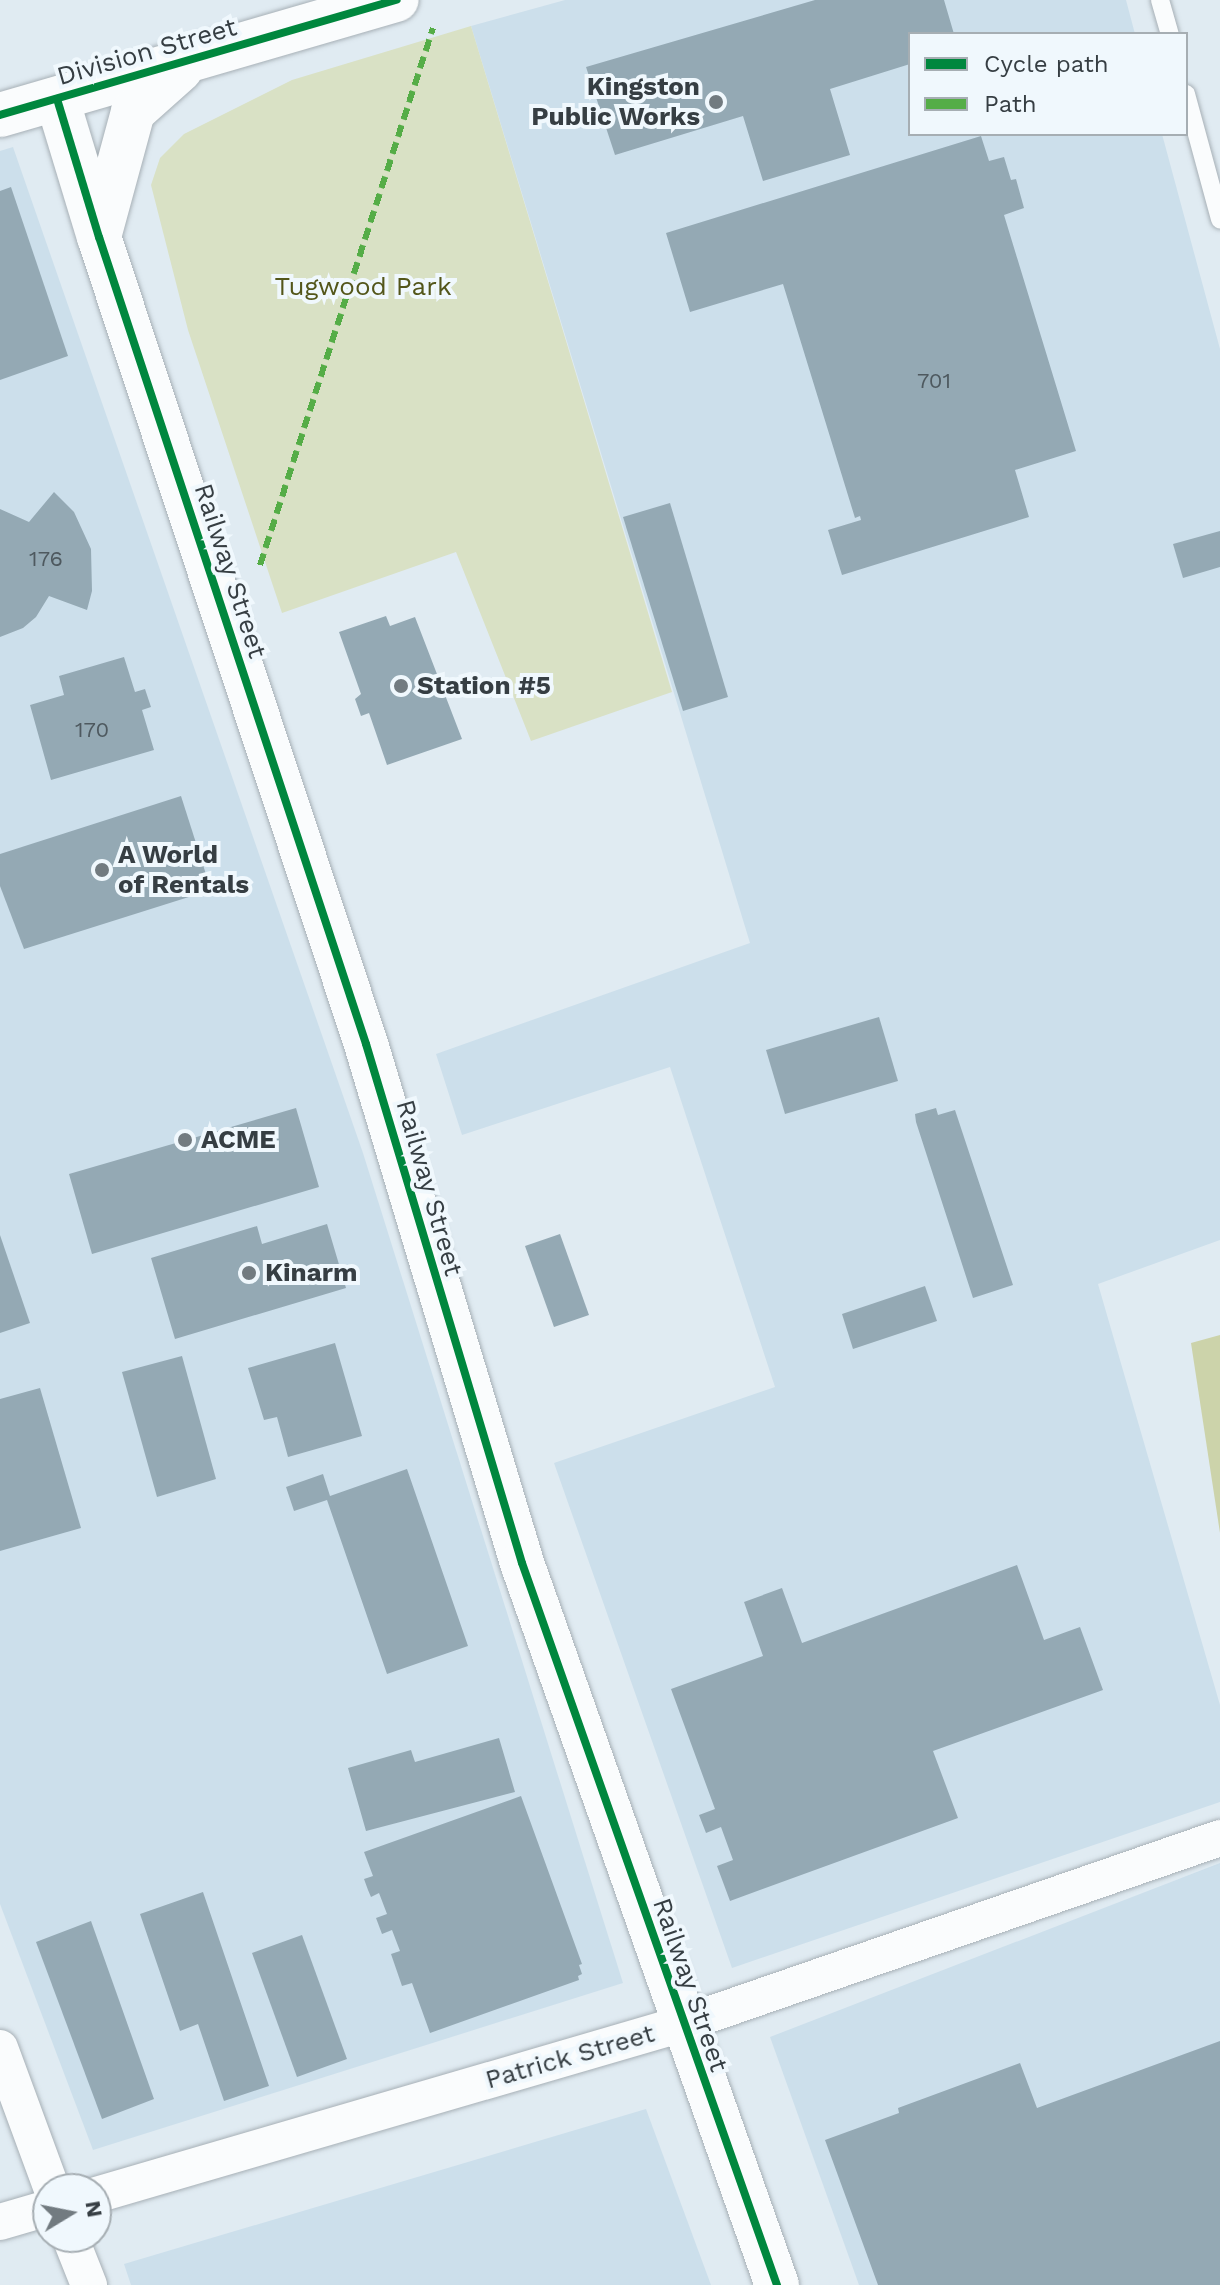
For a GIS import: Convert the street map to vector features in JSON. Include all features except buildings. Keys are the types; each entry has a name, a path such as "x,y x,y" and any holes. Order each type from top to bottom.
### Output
{"street":[{"name":"Division Street","path":"0,115 397,0"},
{"path":"99,237 133,112 189,62"},
{"name":"Railway Street","path":"57,99 99,237 366,1044 522,1563 682,2024 777,2285"},
{"name":"Patrick Street","path":"112,2190 682,2024 726,2006 1220,1838"},
{"path":"0,2048 46,2173"},
{"path":"0,2222 32,2213"},
{"path":"76,2253 89,2285"}],"lane":[{"path":"1160,0 1169,32"},
{"path":"1188,101 1220,219"}],"shaded area":[{"path":"565,0 1126,0 1134,32 908,32 908,136 1163,136 1220,349 1220,1240 1098,1284 1220,1705 1220,1802 732,1968 554,1463 775,1387 670,1067 462,1135 436,1054 750,943 471,26"},
{"path":"13,147 363,1153 623,1983 93,2150 0,1904 0,151"},
{"path":"1220,1863 1220,2285 859,2285 770,2037"},
{"path":"646,2109 711,2285 131,2285 124,2264"}],"green space":[{"name":"Tugwood Park","path":"471,26 672,692 531,741 456,552 282,613 188,330 151,185 160,158 184,134 292,80"},
{"path":"1220,1335 1220,1533 1191,1343"}],"marked path":[{"path":"260,565 433,28"}],"cycle path":[{"path":"0,115 397,0"},
{"path":"57,99 99,237 366,1044 522,1563 777,2285"}],"place":[{"name":"Kingston Public Works","path":"716,102"},
{"name":"Station #5","path":"401,686"},
{"name":"A World of Rentals","path":"102,870"},
{"name":"ACME","path":"185,1140"},
{"name":"Kinarm","path":"249,1273"}]}
